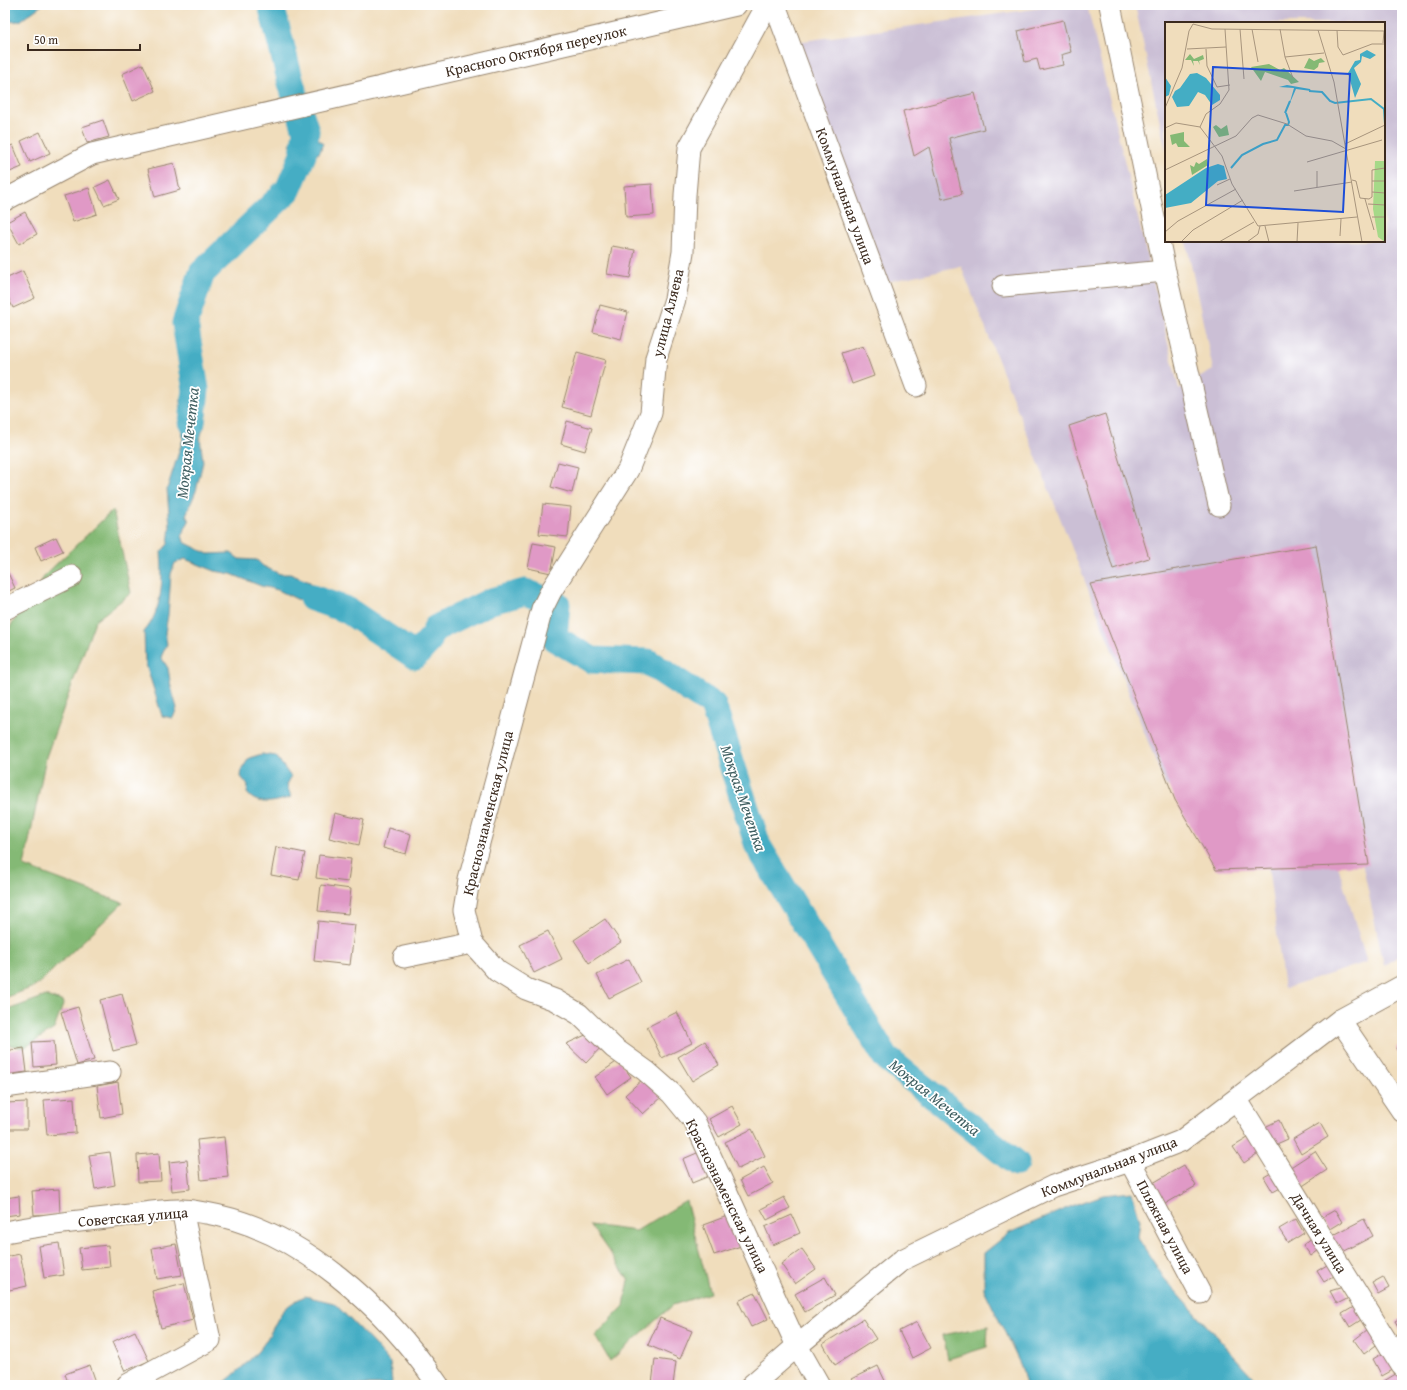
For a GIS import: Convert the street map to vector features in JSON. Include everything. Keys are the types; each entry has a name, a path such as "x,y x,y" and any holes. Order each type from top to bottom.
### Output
{"street":[{"name":"улица Аляева","path":"542,609 551,591 628,470 651,413 656,358 675,298 683,252 685,195 689,148 767,5"},
{"name":"Коммунальная улица","path":"774,5 916,386"},
{"path":"1110,5 1165,271 1219,505"},
{"name":"Красного Октября переулок","path":"5,200 92,154 725,6"},
{"path":"1003,286 1165,271"},
{"path":"5,609 72,576"},
{"name":"Краснознаменская улица","path":"542,609 483,823 469,880 464,910 472,944 497,971 526,989 555,1000 579,1014 614,1048 646,1071 671,1093 695,1122 797,1346 819,1385"},
{"path":"404,957 472,944"},
{"name":"Коммунальная улица","path":"752,1385 902,1260 1053,1186 1130,1161 1181,1141 1237,1100 1340,1020 1402,986"},
{"path":"1340,1020 1402,1111"},
{"path":"5,1087 110,1072"},
{"name":"Дачная улица","path":"1237,1100 1402,1366"},
{"name":"Пляжная улица","path":"1130,1161 1200,1293"},
{"path":"127,1385 210,1340 182,1210"},
{"name":"Советская улица","path":"5,1232 31,1227 182,1210 227,1217 261,1228 298,1248 330,1271 373,1307 404,1342 438,1385"}],"shaded area":[{"path":"1063,5 1087,5 1179,389 1213,370 1186,242 1385,242 1385,22 1165,22 1165,146 1135,5 1402,5 1402,954 1384,965 1354,825 1327,829 1367,962 1284,989 1264,833 1165,785 961,266 877,284 789,43"}],"green space":[{"path":"113,510 131,593 95,621 46,757 24,866 123,903 36,986 5,998 5,634 46,574"},
{"path":"46,996 64,1002 54,1029 24,1048 5,1044 5,1011"},
{"path":"686,1201 710,1293 673,1305 610,1361 595,1336 624,1306 629,1280 590,1225 636,1231"},
{"path":"988,1326 987,1347 948,1359 943,1335"}],"water":[{"path":"5,5 42,5 20,21 5,22"},
{"path":"312,121 316,137 323,143 320,152 301,166 295,163 292,159 296,151 290,144 295,138 293,125"},
{"path":"199,385 205,392 202,402 206,414 204,427 200,437 203,462 196,491 186,515 189,521 182,535 184,542 208,554 231,553 239,559 257,560 263,566 280,574 290,574 310,582 314,587 342,601 348,607 342,614 307,604 278,590 261,586 231,574 215,571 185,559 175,563 171,574 165,633 167,644 161,657 168,668 171,687 177,708 173,718 162,716 145,661 144,632 155,614 162,583 161,552 168,544 170,526 167,489 183,439 180,401 192,387"},
{"path":"262,754 276,756 291,777 287,785 291,797 274,802 262,802 251,797 247,793 248,785 241,777 242,769 249,758"},
{"path":"1132,1192 1140,1220 1138,1238 1164,1278 1260,1385 1026,1385 1021,1366 984,1289 984,1253 1009,1233 1072,1206 1103,1195"},
{"path":"305,1296 334,1303 374,1344 390,1363 392,1382 390,1385 221,1385 257,1353 284,1310"}],"building":[{"path":"1063,20 1071,52 1061,55 1063,65 1040,70 1037,59 1025,62 1018,31"},
{"path":"143,64 155,91 133,101 122,74"},
{"path":"975,93 984,129 949,138 962,194 942,199 929,147 914,156 903,111"},
{"path":"103,120 109,137 87,143 82,127"},
{"path":"40,132 50,153 30,162 21,141"},
{"path":"13,145 22,167 5,174 5,148"},
{"path":"174,163 180,190 155,197 148,169"},
{"path":"110,180 119,199 104,205 95,187"},
{"path":"652,184 654,215 626,217 624,186"},
{"path":"89,188 97,214 73,222 64,196"},
{"path":"25,212 37,234 19,244 7,222"},
{"path":"612,246 635,250 630,278 607,274"},
{"path":"23,271 35,298 13,308 5,290 5,279"},
{"path":"600,305 628,312 621,339 593,332"},
{"path":"863,346 874,376 852,384 841,353"},
{"path":"577,352 606,360 591,415 562,407"},
{"path":"1105,414 1149,558 1113,569 1069,426"},
{"path":"567,421 592,428 585,451 561,444"},
{"path":"558,462 578,467 572,493 551,487"},
{"path":"543,504 571,507 568,537 539,534"},
{"path":"56,537 63,551 41,561 35,547"},
{"path":"533,543 556,547 551,573 528,568"},
{"path":"1316,545 1369,865 1216,870 1175,800 1090,584"},
{"path":"8,573 15,588 5,593 5,574"},
{"path":"335,813 364,820 359,845 329,838"},
{"path":"388,828 411,834 406,854 383,848"},
{"path":"276,847 305,853 299,880 271,875"},
{"path":"319,855 351,859 348,882 316,878"},
{"path":"321,885 351,889 348,914 318,911"},
{"path":"605,919 621,942 589,963 574,940"},
{"path":"318,921 355,925 350,965 314,961"},
{"path":"548,931 562,959 534,973 520,945"},
{"path":"629,959 641,982 609,998 597,975"},
{"path":"122,994 136,1045 113,1051 100,1000"},
{"path":"78,1007 94,1060 77,1065 61,1012"},
{"path":"677,1012 692,1043 662,1058 647,1027"},
{"path":"590,1033 603,1045 586,1063 566,1044"},
{"path":"54,1041 56,1065 34,1067 32,1042"},
{"path":"705,1041 719,1065 692,1081 678,1057"},
{"path":"1402,1045 1402,1059 1396,1048"},
{"path":"24,1048 27,1072 5,1075 5,1051"},
{"path":"619,1060 631,1077 607,1094 595,1077"},
{"path":"644,1078 662,1097 643,1114 625,1095"},
{"path":"118,1082 122,1114 101,1118 97,1086"},
{"path":"74,1098 76,1133 47,1135 44,1100"},
{"path":"27,1102 27,1129 5,1129 5,1103"},
{"path":"732,1106 742,1124 719,1137 709,1119"},
{"path":"1279,1120 1288,1139 1272,1146 1263,1128"},
{"path":"1320,1123 1328,1137 1301,1154 1293,1139"},
{"path":"752,1129 765,1156 738,1169 725,1142"},
{"path":"1251,1136 1261,1151 1244,1163 1233,1147"},
{"path":"224,1137 228,1177 201,1180 197,1140"},
{"path":"704,1150 714,1174 692,1183 683,1159"},
{"path":"1315,1151 1327,1170 1298,1189 1286,1170"},
{"path":"110,1152 115,1185 95,1189 89,1155"},
{"path":"159,1153 161,1181 138,1182 137,1155"},
{"path":"187,1160 190,1189 172,1191 169,1162"},
{"path":"1184,1165 1196,1186 1165,1204 1153,1183"},
{"path":"764,1167 773,1183 748,1196 740,1180"},
{"path":"1276,1170 1284,1186 1273,1192 1264,1177"},
{"path":"59,1189 60,1214 34,1215 32,1191"},
{"path":"19,1196 20,1214 5,1216 5,1198"},
{"path":"784,1197 790,1208 767,1220 761,1209"},
{"path":"1335,1210 1342,1222 1329,1230 1321,1218"},
{"path":"730,1215 741,1246 714,1255 703,1225"},
{"path":"792,1215 800,1233 773,1245 765,1227"},
{"path":"1296,1219 1304,1233 1288,1243 1279,1229"},
{"path":"1364,1219 1373,1236 1339,1254 1330,1237"},
{"path":"1314,1236 1323,1247 1311,1256 1303,1245"},
{"path":"59,1243 64,1275 44,1278 39,1246"},
{"path":"176,1244 182,1275 157,1279 152,1248"},
{"path":"108,1245 110,1267 82,1270 79,1248"},
{"path":"802,1249 816,1269 795,1284 781,1264"},
{"path":"20,1254 27,1286 5,1291 5,1257"},
{"path":"1332,1262 1339,1273 1324,1282 1317,1271"},
{"path":"825,1277 835,1295 805,1312 795,1294"},
{"path":"1383,1277 1389,1288 1378,1294 1372,1283"},
{"path":"184,1283 193,1320 161,1328 152,1291"},
{"path":"1343,1287 1349,1298 1337,1304 1330,1291"},
{"path":"755,1293 768,1319 751,1327 738,1301"},
{"path":"1357,1305 1364,1318 1350,1327 1342,1314"},
{"path":"1402,1317 1402,1333 1395,1321"},
{"path":"660,1318 692,1331 680,1359 648,1345"},
{"path":"863,1319 876,1339 835,1365 823,1344"},
{"path":"917,1322 931,1348 912,1358 899,1331"},
{"path":"1372,1326 1383,1340 1364,1354 1354,1340"},
{"path":"135,1331 149,1361 125,1371 112,1342"},
{"path":"1388,1350 1398,1367 1382,1376 1373,1359"},
{"path":"655,1359 676,1362 673,1385 652,1384"},
{"path":"90,1365 97,1385 69,1385 65,1374"},
{"path":"878,1366 887,1385 854,1385 851,1379"},
{"path":"1399,1372 1402,1377 1402,1385 1386,1385 1384,1381"}],"waterway":[{"name":"Мокрая Мечетка","path":"192,422 196,390 185,323 202,273 288,190 303,155 306,131 291,83 271,5"},
{"name":"Мокрая Мечетка","path":"436,628 491,601 525,592 557,604 554,638 592,660 648,662 713,705 758,846 886,1058 1016,1163"},
{"name":"Мокрая Мечетка","path":"312,598 347,610 415,656 429,641"}]}
